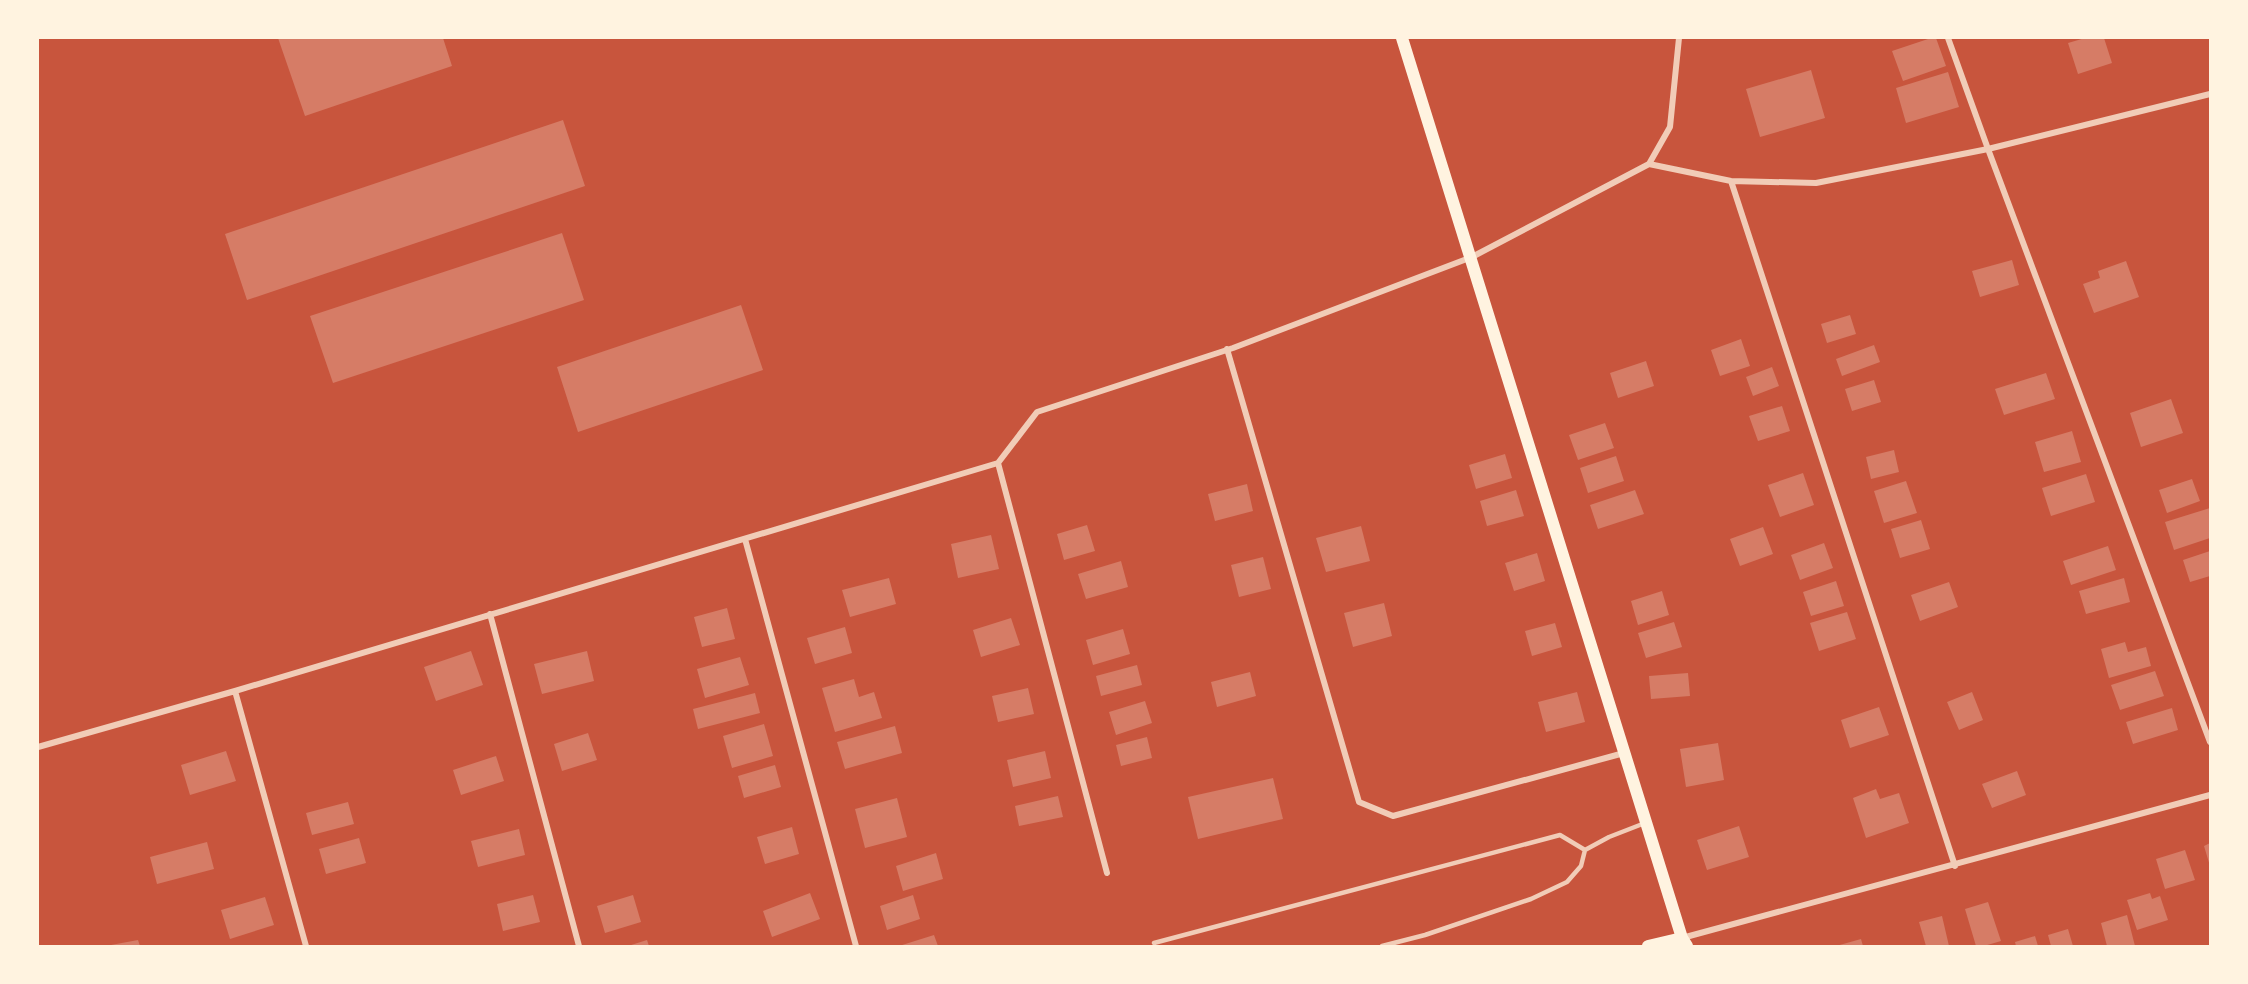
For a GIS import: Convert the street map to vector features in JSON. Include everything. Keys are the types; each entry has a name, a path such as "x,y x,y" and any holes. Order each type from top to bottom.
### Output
{"main road":[{"path":"1402,38 1684,942 1648,946"}],"street":[{"path":"38,747 235,691 998,463 1037,411 1227,349 1472,257 1649,164 1670,127 1679,38"},
{"path":"1948,38 2211,742"},
{"path":"1649,164 1731,181 1816,183 1988,149 2211,94"},
{"path":"1731,181 1955,866"},
{"path":"1227,349 1359,802 1393,816 1625,753"},
{"path":"998,463 1107,873"},
{"path":"745,539 856,946"},
{"path":"490,614 579,946"},
{"path":"235,691 306,946"},
{"path":"1684,942 2211,795"}],"lane":[{"path":"1382,946 1425,935 1509,906 1567,882 1581,866 1585,850 1609,837 1645,823"},
{"path":"1154,943 1560,835 1585,850"}],"building":[{"path":"278,38 443,38 452,66 305,116"},
{"path":"1936,38 1946,66 1903,81 1892,51"},
{"path":"2085,38 2104,38 2112,63 2078,74 2068,43"},
{"path":"1811,70 1825,118 1760,137 1746,89"},
{"path":"1948,72 1959,107 1906,123 1896,88"},
{"path":"563,120 585,186 247,300 225,234"},
{"path":"562,233 584,300 333,383 310,316"},
{"path":"2012,260 2019,285 1980,297 1972,271"},
{"path":"2126,261 2139,297 2094,313 2083,284 2100,278 2098,271"},
{"path":"741,305 763,370 578,432 557,367"},
{"path":"1850,315 1856,334 1827,343 1821,324"},
{"path":"1741,339 1750,366 1720,376 1711,350"},
{"path":"1874,345 1880,362 1842,376 1836,359"},
{"path":"1646,361 1654,386 1618,398 1610,373"},
{"path":"1772,367 1779,386 1753,396 1746,377"},
{"path":"2046,373 2055,399 2004,415 1995,389"},
{"path":"1874,380 1881,402 1852,411 1845,389"},
{"path":"2171,399 2183,433 2141,447 2130,413"},
{"path":"1782,406 1790,431 1758,441 1749,416"},
{"path":"1605,423 1614,448 1578,460 1569,435"},
{"path":"2072,431 2081,462 2044,472 2035,442"},
{"path":"1894,450 1899,472 1871,479 1866,457"},
{"path":"1505,454 1512,478 1476,489 1469,465"},
{"path":"1616,456 1624,481 1588,493 1580,468"},
{"path":"1803,473 1814,505 1780,517 1768,485"},
{"path":"2086,474 2095,502 2051,516 2042,488"},
{"path":"2192,479 2200,501 2167,513 2159,490"},
{"path":"1906,481 1917,513 1884,523 1874,491"},
{"path":"1247,484 1253,511 1215,521 1208,494"},
{"path":"1516,490 1524,516 1487,526 1480,501"},
{"path":"1635,490 1644,514 1598,529 1590,505"},
{"path":"2210,508 2210,538 2174,550 2165,522"},
{"path":"1921,520 1930,549 1900,558 1891,529"},
{"path":"1087,525 1095,551 1064,560 1057,534"},
{"path":"1361,526 1370,561 1326,572 1316,538"},
{"path":"1763,527 1773,554 1740,566 1730,539"},
{"path":"991,535 999,569 958,578 951,544"},
{"path":"1824,543 1833,568 1800,580 1791,555"},
{"path":"2108,546 2116,570 2071,585 2063,561"},
{"path":"2210,551 2210,576 2190,582 2183,560"},
{"path":"1537,553 1545,581 1514,591 1505,563"},
{"path":"1263,557 1271,589 1239,597 1231,565"},
{"path":"1121,561 1128,587 1086,599 1078,574"},
{"path":"889,578 896,604 850,617 842,590"},
{"path":"2124,578 2130,602 2086,614 2079,591"},
{"path":"1836,581 1844,606 1811,616 1803,592"},
{"path":"1949,582 1958,607 1920,621 1911,595"},
{"path":"1662,591 1669,615 1638,625 1631,601"},
{"path":"1384,603 1392,636 1353,647 1344,613"},
{"path":"727,608 735,639 702,647 694,617"},
{"path":"1847,612 1856,639 1819,651 1810,623"},
{"path":"1011,618 1020,645 981,657 973,630"},
{"path":"1674,622 1682,647 1646,658 1638,633"},
{"path":"1555,623 1562,647 1532,656 1525,631"},
{"path":"845,627 852,653 815,664 807,638"},
{"path":"1123,629 1130,654 1093,665 1086,640"},
{"path":"2125,642 2128,652 2146,647 2151,666 2109,678 2101,649"},
{"path":"471,651 483,685 436,701 424,667"},
{"path":"587,651 594,681 542,694 534,664"},
{"path":"740,657 749,685 705,698 697,669"},
{"path":"1137,665 1142,685 1101,696 1096,676"},
{"path":"2155,671 2164,696 2120,710 2111,685"},
{"path":"1250,672 1256,696 1217,707 1211,682"},
{"path":"1688,673 1690,696 1651,699 1649,676"},
{"path":"854,679 859,697 874,692 882,718 835,732 822,688"},
{"path":"1028,688 1034,714 998,722 992,696"},
{"path":"1577,692 1585,722 1546,732 1538,702"},
{"path":"1972,692 1983,720 1959,730 1947,702"},
{"path":"755,693 760,713 698,729 693,709"},
{"path":"1145,701 1152,723 1116,735 1109,712"},
{"path":"1879,707 1889,735 1850,748 1841,720"},
{"path":"2172,708 2178,730 2133,744 2126,722"},
{"path":"764,724 773,756 732,768 723,736"},
{"path":"895,726 902,753 845,769 837,742"},
{"path":"588,733 597,760 562,771 554,744"},
{"path":"1147,737 1152,758 1121,766 1116,745"},
{"path":"1718,743 1724,780 1686,787 1680,749"},
{"path":"226,751 236,781 190,795 181,765"},
{"path":"1045,751 1051,778 1013,787 1007,760"},
{"path":"496,756 504,781 461,795 453,770"},
{"path":"775,765 781,787 744,798 738,776"},
{"path":"2017,771 2026,795 1992,808 1982,784"},
{"path":"1273,778 1283,819 1198,839 1188,797"},
{"path":"1876,789 1880,799 1899,793 1909,823 1866,838 1853,798"},
{"path":"1058,796 1063,817 1019,826 1015,806"},
{"path":"897,798 907,837 865,848 855,809"},
{"path":"348,802 354,824 312,835 306,813"},
{"path":"1739,826 1749,857 1707,870 1697,840"},
{"path":"792,827 799,854 765,864 757,837"},
{"path":"519,829 525,855 478,867 471,841"},
{"path":"359,838 366,863 326,874 319,849"},
{"path":"207,842 214,869 157,884 150,857"},
{"path":"2210,843 2210,866 2204,846"},
{"path":"2185,850 2195,880 2165,889 2156,859"},
{"path":"936,853 943,879 903,891 896,866"},
{"path":"810,893 820,919 772,937 763,911"},
{"path":"2150,893 2152,899 2160,896 2168,920 2137,930 2127,900"},
{"path":"533,895 540,922 503,931 497,904"},
{"path":"633,895 641,922 605,933 597,906"},
{"path":"913,895 920,919 887,930 880,906"},
{"path":"265,897 274,925 230,939 221,910"},
{"path":"1988,902 2001,941 1976,946 1965,909"},
{"path":"2127,915 2135,946 2107,946 2101,923"},
{"path":"1942,916 1949,946 1926,946 1919,922"},
{"path":"2068,929 2073,946 2051,946 2048,935"},
{"path":"934,935 938,946 899,946"},
{"path":"2035,936 2038,946 2016,946 2015,942"},
{"path":"1861,939 1863,946 1836,946"},
{"path":"138,940 140,946 111,946 111,945"},
{"path":"647,940 649,946 628,946"}]}
